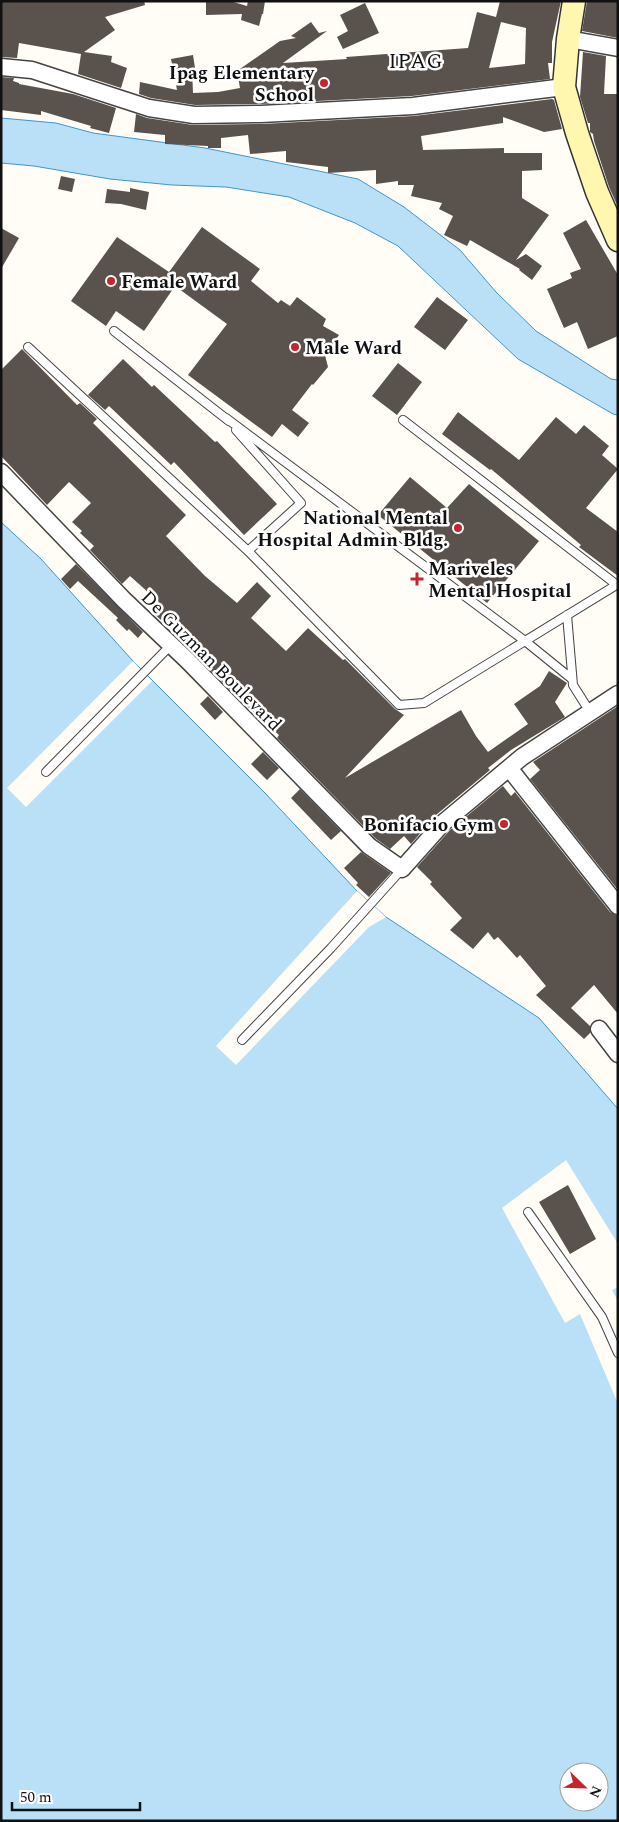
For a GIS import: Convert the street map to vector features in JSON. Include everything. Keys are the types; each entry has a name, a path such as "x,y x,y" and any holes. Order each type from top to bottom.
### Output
{"main road":[{"path":"574,1 568,39 564,87 597,192 618,240"}],"street":[{"path":"568,39 618,48"},
{"path":"1,67 32,70 149,108 194,115 261,114 413,106 564,87"},
{"name":"De Guzman Boulevard","path":"1,472 124,600 172,646 369,846 402,869"},
{"path":"402,869 443,823 522,757 618,694"},
{"path":"509,768 618,906"},
{"path":"599,1029 618,1054"}],"lane":[{"path":"114,331 226,418 525,641 572,679"},
{"path":"28,347 248,550 399,705 424,703 617,585 403,420"},
{"path":"226,418 301,504 248,550"},
{"path":"567,615 572,685 590,712"},
{"path":"46,772 172,646"},
{"path":"242,1040 331,948 402,869"},
{"path":"528,1212 602,1317 618,1352"}],"water":[{"path":"1,118 56,123 93,133 205,148 358,179 404,207 460,250 496,292 536,331 611,379 618,380 618,415 613,414 518,359 398,246 355,223 289,197 226,187 172,185 110,179 34,166 1,163"},
{"path":"1,522 41,559 133,661 265,793 357,891 386,917 539,1018 618,1109 618,1821 1,1821"}],"pier":[{"path":"133,661 152,681 26,807 7,788"},
{"path":"357,891 386,917 369,927 236,1065 216,1046"},
{"path":"566,1160 618,1244 618,1287 612,1290 618,1301 618,1404 580,1314 565,1323 502,1208"}],"building":[{"path":"1,1 144,1 145,5 105,17 115,30 84,52 112,56 111,62 127,68 121,88 78,74 81,54 19,43 17,58 1,57"},
{"path":"206,1 230,1 247,6 248,1 265,1 259,26 241,20 242,14 206,15"},
{"path":"500,1 561,1 552,42 552,63 548,63 550,79 412,96 261,104 195,105 151,98 139,94 140,82 177,90 171,59 193,55 195,68 192,69 193,93 218,92 240,88 237,71 280,41 296,38 291,36 311,22 319,33 327,31 283,63 468,48 477,12 496,17","holes":["501,22 526,28 525,64 489,68"]},
{"path":"587,1 618,1 618,38 582,31"},
{"path":"365,3 379,33 343,49 337,37 348,31 340,15"},
{"path":"583,52 606,56 604,94 618,94 618,207 609,187 593,134 590,132 590,123 588,123 580,97"},
{"path":"1,77 14,78 13,81 19,84 73,94 116,108 109,133 41,111 41,115 1,110"},
{"path":"554,100 562,129 544,132 503,117 503,123 421,136 423,150 504,148 504,153 542,153 542,170 522,171 522,198 549,215 516,260 526,254 542,266 532,280 520,269 470,240 467,246 444,235 453,216 439,209 442,203 411,196 414,185 398,185 398,181 376,184 376,170 328,173 328,167 286,162 286,151 250,154 248,135 221,138 221,148 208,148 208,146 165,144 165,135 134,132 136,114 147,118 193,125 262,124 414,116"},
{"path":"61,176 75,179 72,192 58,189"},
{"path":"130,188 149,192 146,210 121,204 105,203 107,189 130,192"},
{"path":"586,220 618,275 618,336 588,349 577,322 564,328 547,289 572,278 570,273 581,269 563,233"},
{"path":"202,227 260,269 251,281 278,303 281,300 290,306 297,297 326,319 323,326 339,335 325,355 328,367 292,410 309,423 298,437 282,424 272,437 188,375 227,324 175,286 144,331 116,311 106,326 71,301 117,237 169,272"},
{"path":"1,228 19,238 1,269"},
{"path":"437,297 468,320 445,350 414,327"},
{"path":"22,349 77,405 80,403 97,419 93,423 186,515 166,536 205,576 237,603 257,582 271,596 251,618 286,651 308,628 343,660 345,659 395,709 404,715 345,778 461,710 488,752 528,724 514,704 540,686 549,671 567,683 555,702 565,717 511,750 488,768 490,770 436,815 411,844 404,836 390,849 375,838 277,738 279,735 238,698 182,641 185,639 164,616 161,620 151,611 159,602 130,576 122,584 90,550 94,546 80,533 82,531 72,522 91,503 69,482 47,505 1,456 1,370"},
{"path":"123,359 215,442 217,441 277,504 244,535 174,462 171,465 109,406 105,410 88,395"},
{"path":"398,363 422,382 397,415 372,396"},
{"path":"458,412 519,460 556,417 576,434 584,425 609,446 602,455 618,469 586,508 618,532 618,576 579,547 581,545 491,469 442,434"},
{"name":"National Mental Hospital Admin Bldg.","path":"410,477 447,508 469,484 539,541 487,603 378,515"},
{"path":"76,564 143,632 138,638 129,629 127,631 116,620 118,618 78,581 70,589 61,579"},
{"path":"208,696 223,712 215,720 200,704"},
{"path":"618,706 618,890 530,779 540,770 533,762"},
{"path":"263,752 279,768 267,780 251,764"},
{"path":"503,786 511,796 515,792 610,912 618,916 618,1014 594,985 571,1008 590,1026 590,1033 584,1039 536,995 546,986 520,955 517,958 498,937 494,940 488,932 473,949 450,930 462,918 417,867 450,830"},
{"path":"300,789 341,831 331,840 291,798"},
{"path":"361,852 391,873 369,897 356,885 358,883 344,868"},
{"path":"568,1185 596,1239 570,1254 539,1202"}],"place":[{"name":"Ipag Elementary School","path":"324,83"},
{"name":"Female Ward","path":"111,281"},
{"name":"Male Ward","path":"295,347"},
{"name":"National Mental Hospital Admin Bldg.","path":"458,528"},
{"name":"Mariveles Mental Hospital","path":"417,579"},
{"name":"Bonifacio Gym","path":"504,824"}],"district":[{"name":"IPAG","path":"416,61"}]}
